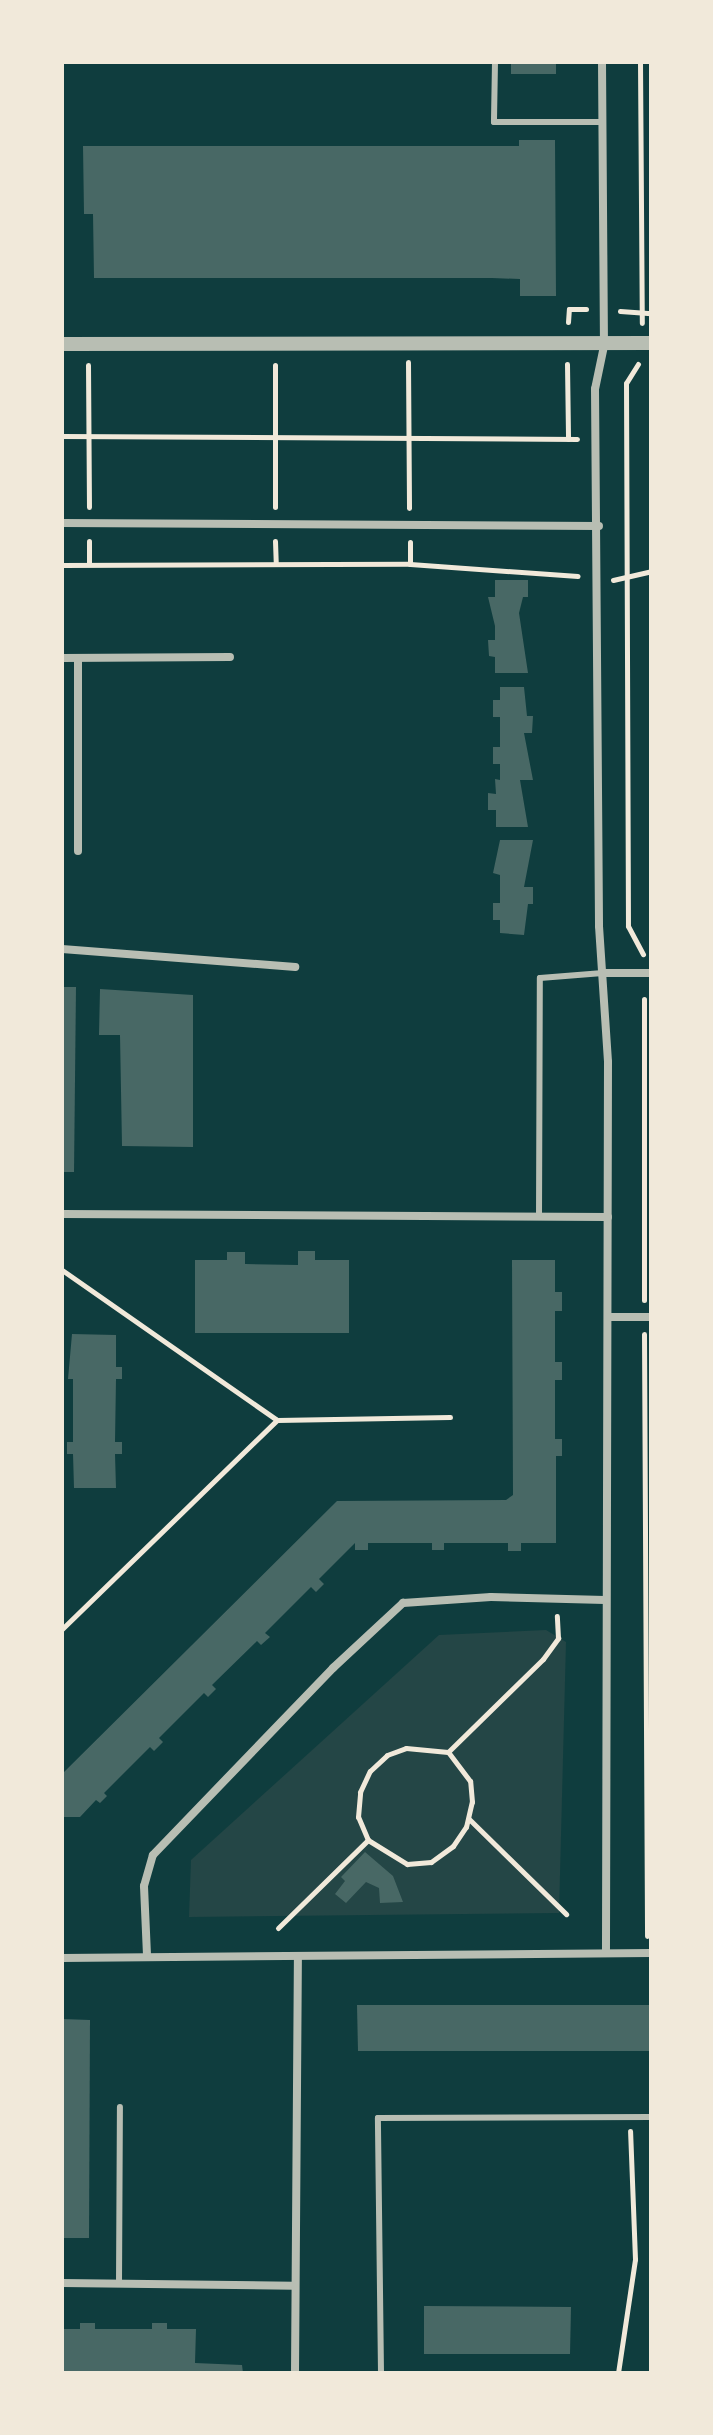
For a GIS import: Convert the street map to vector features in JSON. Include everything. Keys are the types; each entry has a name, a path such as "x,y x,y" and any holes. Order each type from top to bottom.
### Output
{"street":[{"path":"602,62 604,346 595,389 599,439 609,1317 605,1600 606,1953"},
{"path":"62,344 604,346 646,343"},
{"path":"62,523 409,522 599,526"},
{"path":"62,658 230,657"},
{"path":"78,658 78,851"},
{"path":"62,949 295,967"},
{"path":"603,973 651,973"},
{"path":"62,1214 608,1217"},
{"path":"609,1317 647,1317"},
{"path":"147,1955 144,1886 153,1855 379,1622 403,1603 430,1599 605,1600"},
{"path":"62,1958 649,1953"},
{"path":"295,2373 298,1958"},
{"path":"62,2283 294,2286"}],"lane":[{"path":"495,62 494,122 601,122"},
{"path":"539,1217 540,978 603,973"},
{"path":"119,2283 120,2107"},
{"path":"381,2373 378,2118 651,2117"}],"path":[{"path":"640,62 646,343 642,361 626,383 626,438 628,926 643,954"},
{"path":"88,344 89,564"},
{"path":"275,344 276,564"},
{"path":"408,345 410,564"},
{"path":"62,436 626,438"},
{"path":"62,565 410,564 565,571 599,584 651,571"},
{"path":"644,999 649,1953"},
{"path":"62,1270 277,1420 450,1417"},
{"path":"62,1629 277,1420"},
{"path":"448,1752 558,1638 556,1599"},
{"path":"430,1746 448,1752 470,1781 468,1818 453,1846 431,1862 407,1864 368,1840 358,1817 360,1792 370,1771 387,1755 406,1748 430,1746"},
{"path":"468,1818 566,1914"},
{"path":"278,1928 368,1840"},
{"path":"618,2373 635,2259 629,2117"}],"shaded area":[{"path":"546,1630 566,1642 559,1913 189,1917 191,1860 439,1635"}],"building":[{"path":"511,62 556,62 556,74 511,74"},
{"path":"519,140 555,140 556,296 520,296 520,279 94,278 93,214 84,214 83,146 519,146"},
{"path":"495,580 528,580 528,597 523,597 519,613 528,673 495,673 495,657 489,656 488,640 495,640 495,626 488,597 495,597"},
{"path":"500,687 524,687 527,716 533,716 532,733 524,733 533,780 520,780 528,827 496,827 496,810 488,810 488,793 496,794 495,779 500,780 500,764 493,764 493,747 500,747 500,717 493,717 493,700 500,700"},
{"path":"500,840 533,840 524,887 533,887 533,904 528,904 524,935 500,933 500,920 493,920 493,903 500,903 500,875 493,873"},
{"path":"62,987 76,987 74,1172 62,1172"},
{"path":"100,989 193,995 193,1147 122,1146 120,1035 99,1035"},
{"path":"298,1251 315,1251 315,1260 349,1260 349,1333 195,1333 195,1260 227,1260 227,1252 245,1252 245,1264 298,1265"},
{"path":"512,1260 555,1260 555,1292 562,1292 562,1311 555,1311 555,1362 562,1362 562,1380 555,1380 555,1439 562,1439 562,1456 556,1456 556,1543 521,1543 521,1551 508,1551 508,1543 444,1543 444,1550 432,1550 432,1543 368,1543 368,1550 355,1550 355,1543 319,1579 324,1584 316,1592 311,1587 265,1633 270,1637 261,1645 257,1641 212,1685 216,1689 208,1697 204,1693 159,1738 163,1742 154,1751 150,1747 104,1793 107,1796 100,1803 96,1800 80,1817 62,1817 62,1774 337,1501 506,1500 513,1495"},
{"path":"72,1334 116,1335 116,1367 122,1367 122,1379 116,1379 115,1442 122,1442 122,1454 115,1454 116,1488 74,1488 73,1454 67,1454 67,1442 73,1442 73,1379 68,1379"},
{"path":"365,1852 393,1876 403,1902 380,1903 379,1888 366,1882 346,1903 335,1894 345,1881 341,1877"},
{"path":"357,2005 651,2005 651,2051 358,2051"},
{"path":"62,2019 90,2020 89,2238 62,2238"},
{"path":"424,2306 571,2307 570,2354 424,2354"},
{"path":"80,2323 95,2323 95,2329 152,2329 152,2323 167,2323 167,2329 196,2329 195,2363 242,2365 243,2373 62,2373 62,2329 80,2329"}]}
